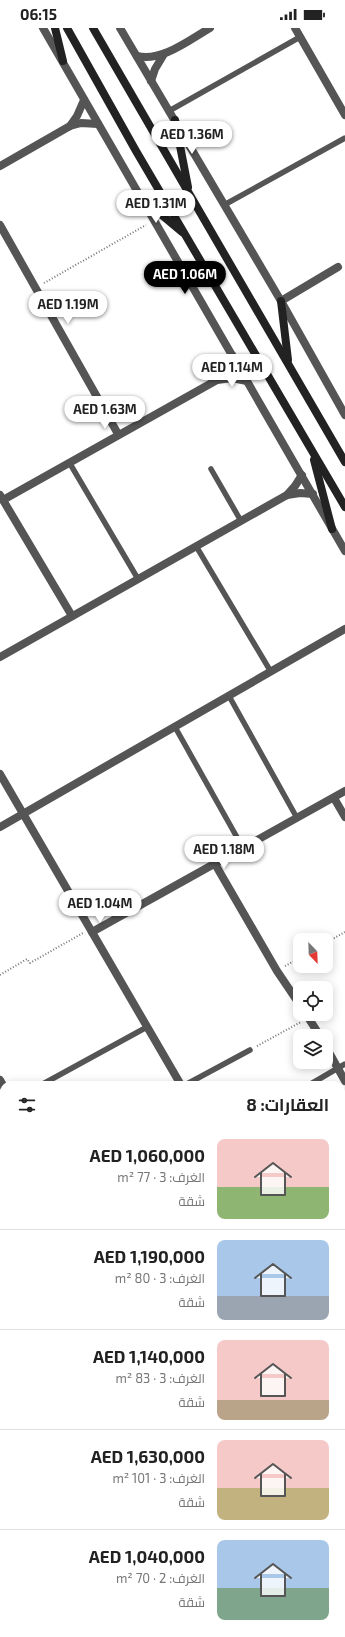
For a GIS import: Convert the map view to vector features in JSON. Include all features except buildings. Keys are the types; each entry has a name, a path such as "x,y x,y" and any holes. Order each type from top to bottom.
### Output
{"main road":[{"path":"55,28 62,61"},
{"path":"67,28 136,151 345,507"},
{"path":"93,28 344,459"},
{"path":"175,120 190,194"},
{"path":"138,196 187,236"},
{"path":"281,301 288,365"},
{"path":"312,451 332,529"}],"street":[{"path":"42,28 345,551"},
{"path":"120,28 281,301 345,415"},
{"path":"137,56 148,58 165,54 210,28"},
{"path":"295,28 345,115"},
{"path":"151,81 155,69 165,54"},
{"path":"70,126 77,116 84,100"},
{"path":"0,166 70,126 81,123 98,124"},
{"path":"0,225 118,434"},
{"path":"281,301 338,267"},
{"path":"217,380 228,366 232,355"},
{"path":"72,616 1,498 217,380 232,378 247,381"},
{"path":"0,657 287,495 302,475"},
{"path":"287,495 300,493 313,494"},
{"path":"0,827 345,629"},
{"path":"0,774 179,1081"},
{"path":"91,930 215,864 345,791"},
{"path":"334,798 345,817"},
{"path":"215,864 277,971 293,995"},
{"path":"333,1056 341,1066 345,1081"}],"lane":[{"path":"169,111 300,37"},
{"path":"224,205 345,138"},
{"path":"69,462 138,579"},
{"path":"211,469 241,521"},
{"path":"196,546 271,672"},
{"path":"228,696 297,818"},
{"path":"175,727 243,848"},
{"path":"49,1081 147,1027"},
{"path":"192,1081 250,1050"},
{"path":"316,1081 341,1066"}],"path":[{"path":"35,288 154,221"},
{"path":"0,975 27,959 30,963 91,930"},
{"path":"333,939 345,932"},
{"path":"277,971 293,962"},
{"path":"250,1050 299,1021"}]}
